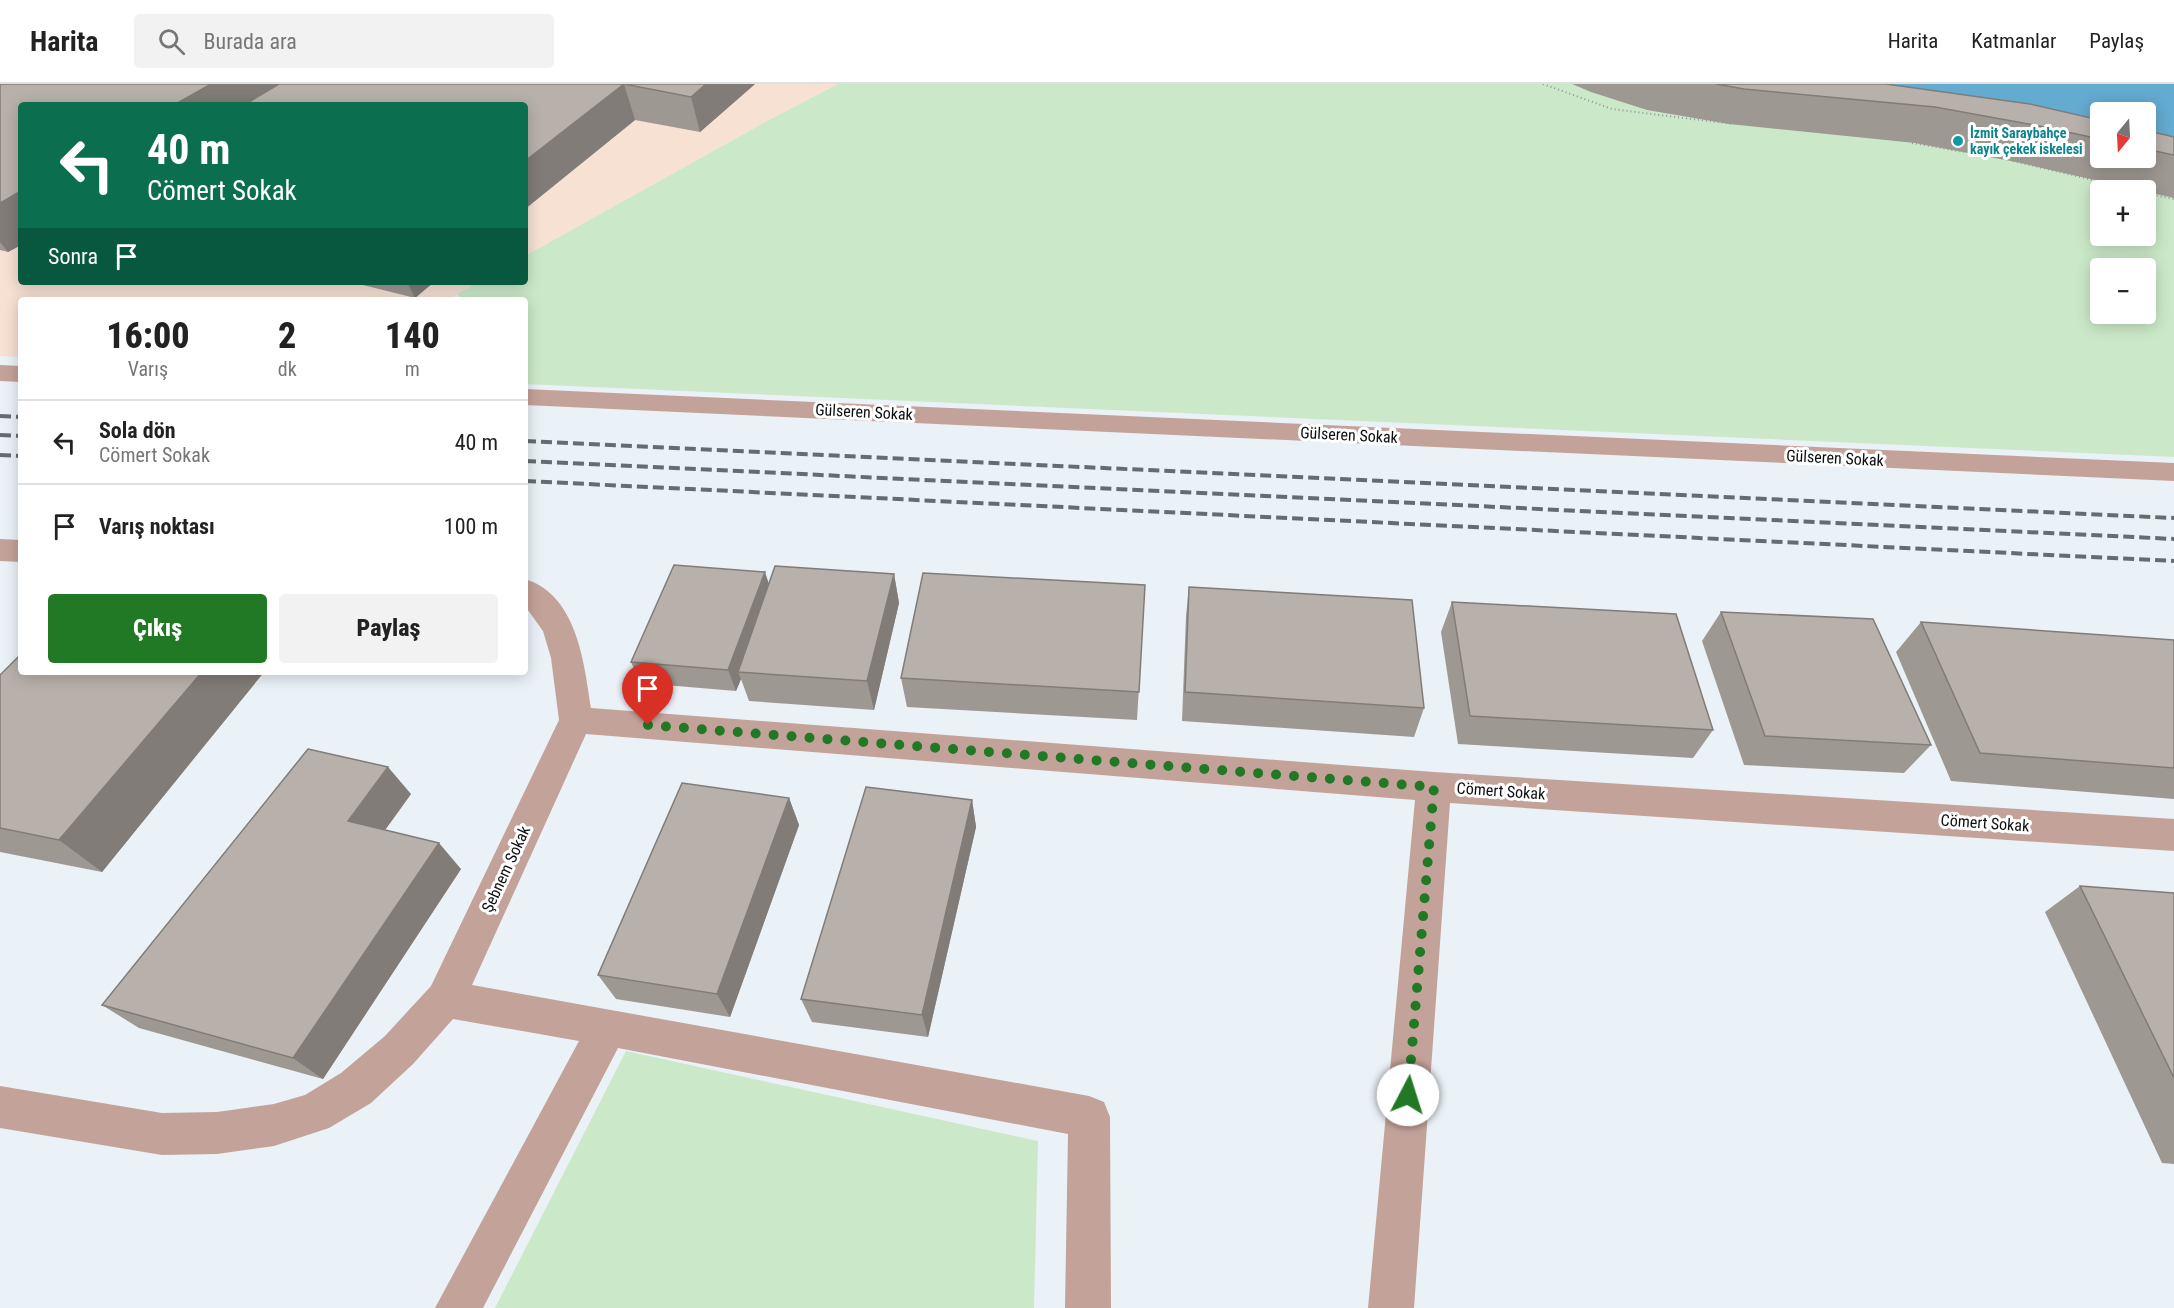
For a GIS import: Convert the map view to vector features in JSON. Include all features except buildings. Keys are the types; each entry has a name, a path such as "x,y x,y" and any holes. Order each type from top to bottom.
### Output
{"street":[{"path":"0,373 18,374"},
{"name":"Gülseren Sokak","path":"528,398 2174,472"},
{"path":"0,550 18,552"},
{"path":"528,592 538,599 558,628 567,658 576,720"},
{"name":"Cömert Sokak","path":"576,720 1434,787 2174,835"},
{"name":"Şebnem Sokak","path":"0,1107 162,1134 217,1133 274,1125 314,1113 356,1088 399,1050 445,999 576,720"},
{"path":"1391,1308 1434,787"},
{"path":"445,999 608,1027 1089,1117 1088,1308"},
{"path":"458,1308 608,1027"}],"path":[{"path":"1543,84 1612,109 1740,125"},
{"path":"1904,142 1971,153"},
{"path":"2005,160 2092,180"},
{"path":"2156,195 2174,199"}],"shaded area":[{"path":"0,84 838,84 528,254 528,102 18,102 18,285 474,285 452,297 18,297 18,357 0,356"}],"green space":[{"path":"838,84 1619,84 2090,165 2090,168 2110,168 2174,179 2174,457 528,384 528,297 460,297 457,294 474,285 528,285 528,254"},
{"path":"626,1051 1038,1141 1034,1308 495,1308"}],"water":[{"path":"1619,84 2174,84 2174,179 2110,168 2156,168 2156,102 2090,102 2090,165"}],"railway":[{"path":"0,416 18,417"},
{"path":"0,435 18,436"},
{"path":"528,441 2174,518"},
{"path":"0,455 18,456"},
{"path":"528,461 2174,539"},
{"path":"528,481 2174,561"}],"place":[{"name":"İzmit Saraybahçe kayık çekek iskelesi","path":"1958,141"}],"route":[{"path":"648,725 1434,787 1408,1095"}]}
